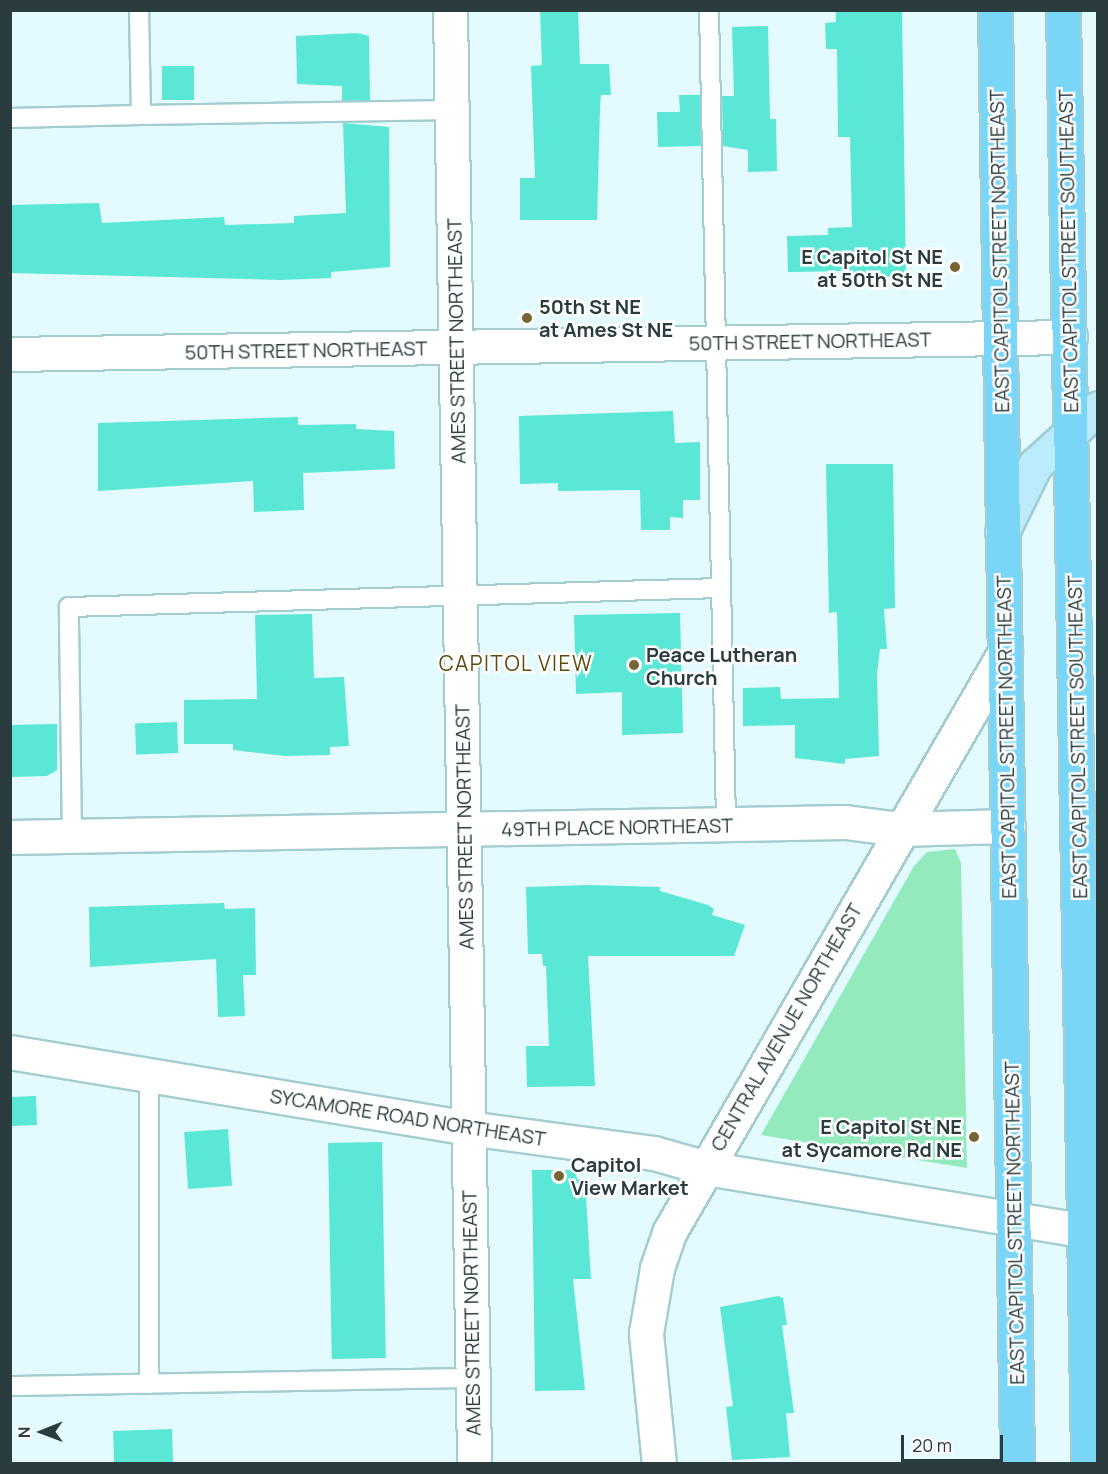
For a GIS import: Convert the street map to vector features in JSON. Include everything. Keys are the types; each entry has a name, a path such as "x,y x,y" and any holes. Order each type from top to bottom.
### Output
{"main road":[{"name":"EAST CAPITOL STREET NORTHEAST","path":"995,10 1017,1464"},
{"name":"EAST CAPITOL STREET SOUTHEAST","path":"1063,10 1084,335 1072,429 1082,1019 1090,1089 1088,1464"},
{"path":"1002,532 1035,465 1072,429 1098,408"},
{"path":"1082,1019 1098,952"}],"street":[{"name":"AMES STREET NORTHEAST","path":"450,10 474,1464"},
{"name":"50TH STREET NORTHEAST","path":"10,354 456,348 1084,335"},
{"name":"CENTRAL AVENUE NORTHEAST","path":"659,1464 648,1380 650,1298 670,1231 899,830 1005,652"},
{"name":"49TH PLACE NORTHEAST","path":"10,837 464,831 845,822 899,830 1008,826"},
{"name":"SYCAMORE ROAD NORTHEAST","path":"10,1052 468,1128 654,1153 706,1168 1091,1232"}],"lane":[{"path":"139,10 141,115"},
{"path":"709,10 713,343 726,824"},
{"path":"10,118 452,110"},
{"path":"72,836 69,607 719,588"},
{"path":"149,1075 149,1384"},
{"path":"10,1386 472,1378"}],"green space":[{"path":"955,849 961,863 967,1168 761,1135 914,866 927,852"}],"building":[{"path":"540,10 578,10 580,64 609,64 611,95 601,95 600,108 597,220 520,220 520,178 535,178 531,66 542,65"},
{"path":"836,10 902,10 906,277 853,276 853,271 788,272 787,236 828,235 828,228 852,227 850,137 838,137 837,49 826,49 825,23 836,22"},
{"path":"768,26 770,119 776,119 777,171 748,172 748,150 723,146 722,96 734,96 732,27"},
{"path":"357,33 369,36 370,100 342,101 342,86 297,84 296,36"},
{"path":"162,66 194,66 194,100 162,100"},
{"path":"679,95 700,95 701,146 658,147 657,112 680,112"},
{"path":"343,123 389,127 390,267 331,272 331,278 281,280 10,273 10,205 99,203 102,223 224,217 225,225 294,223 294,216 346,213"},
{"path":"673,411 675,443 700,442 700,500 683,500 683,518 670,517 670,530 641,530 640,490 558,491 558,483 520,484 519,416"},
{"path":"298,417 298,425 356,424 356,429 394,431 395,469 303,473 304,510 254,512 253,481 98,491 98,423"},
{"path":"826,464 893,464 895,608 884,609 887,649 880,649 877,674 879,756 845,759 845,764 795,758 795,725 743,726 743,688 780,687 781,699 839,698 837,612 829,613"},
{"path":"680,613 683,733 622,735 622,692 576,694 574,615"},
{"path":"312,614 314,678 344,677 349,746 330,747 330,755 285,756 233,750 233,744 184,744 184,700 257,699 255,615"},
{"path":"177,722 178,753 136,754 135,723"},
{"path":"57,724 57,770 47,776 11,777 10,725"},
{"path":"588,885 660,887 660,891 708,905 714,909 712,915 745,925 734,956 588,956 595,1086 527,1087 526,1046 549,1046 546,966 543,966 542,954 528,954 526,887"},
{"path":"224,903 225,909 255,908 256,975 243,975 245,1016 218,1017 216,959 90,967 89,907"},
{"path":"36,1096 37,1125 11,1126 10,1097"},
{"path":"228,1129 232,1186 188,1189 184,1132"},
{"path":"382,1142 386,1358 332,1359 328,1143"},
{"path":"532,1170 575,1170 577,1179 585,1179 591,1279 573,1279 585,1390 535,1391"},
{"path":"778,1296 783,1298 787,1325 782,1325 794,1413 786,1413 790,1457 732,1460 726,1407 733,1406 720,1307"},
{"path":"172,1429 173,1464 114,1464 113,1431"}],"place":[{"name":"E Capitol St NE at 50th St NE","path":"955,267"},
{"name":"50th St NE at Ames St NE","path":"527,318"},
{"name":"Peace Lutheran Church","path":"634,665"},
{"name":"E Capitol St NE at Sycamore Rd NE","path":"974,1137"},
{"name":"Capitol View Market","path":"559,1176"}],"district":[{"name":"CAPITOL VIEW","path":"516,663"}]}
